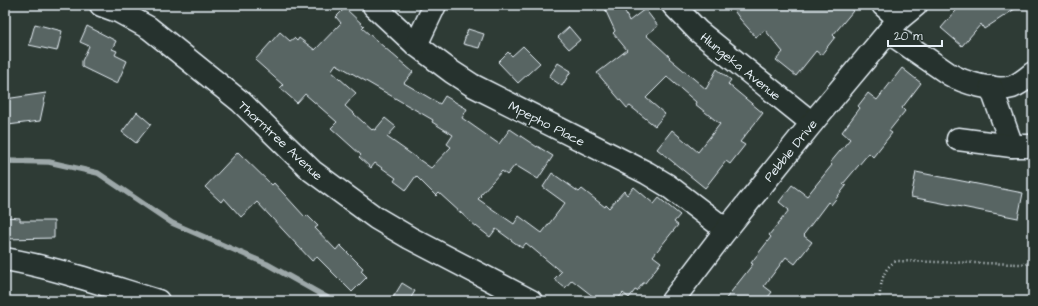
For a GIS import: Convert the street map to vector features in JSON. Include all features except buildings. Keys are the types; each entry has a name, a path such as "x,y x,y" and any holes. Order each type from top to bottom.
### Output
{"street":[{"path":"416,45 435,5"},
{"name":"Hlungeka Avenue","path":"673,5 698,31 780,99 812,123"},
{"name":"Pebble Drive","path":"672,301 726,230 812,123 890,19 916,5"},
{"name":"Mpepho Place","path":"374,6 416,45 472,85 646,173 667,185 726,230"},
{"name":"Thorntree Avenue","path":"115,7 149,28 241,102 312,171 376,218 410,238 531,301"},
{"path":"890,19 960,80 976,85 1005,88 1014,86 1033,73"},
{"path":"990,87 1012,146"},
{"path":"958,139 1012,146 1033,146"},
{"path":"5,259 67,273 158,301"}],"path":[{"path":"879,301 885,271 890,264 896,261 1033,263"}],"waterway":[{"path":"5,161 49,162 98,173 172,223 267,264 333,301"}]}
